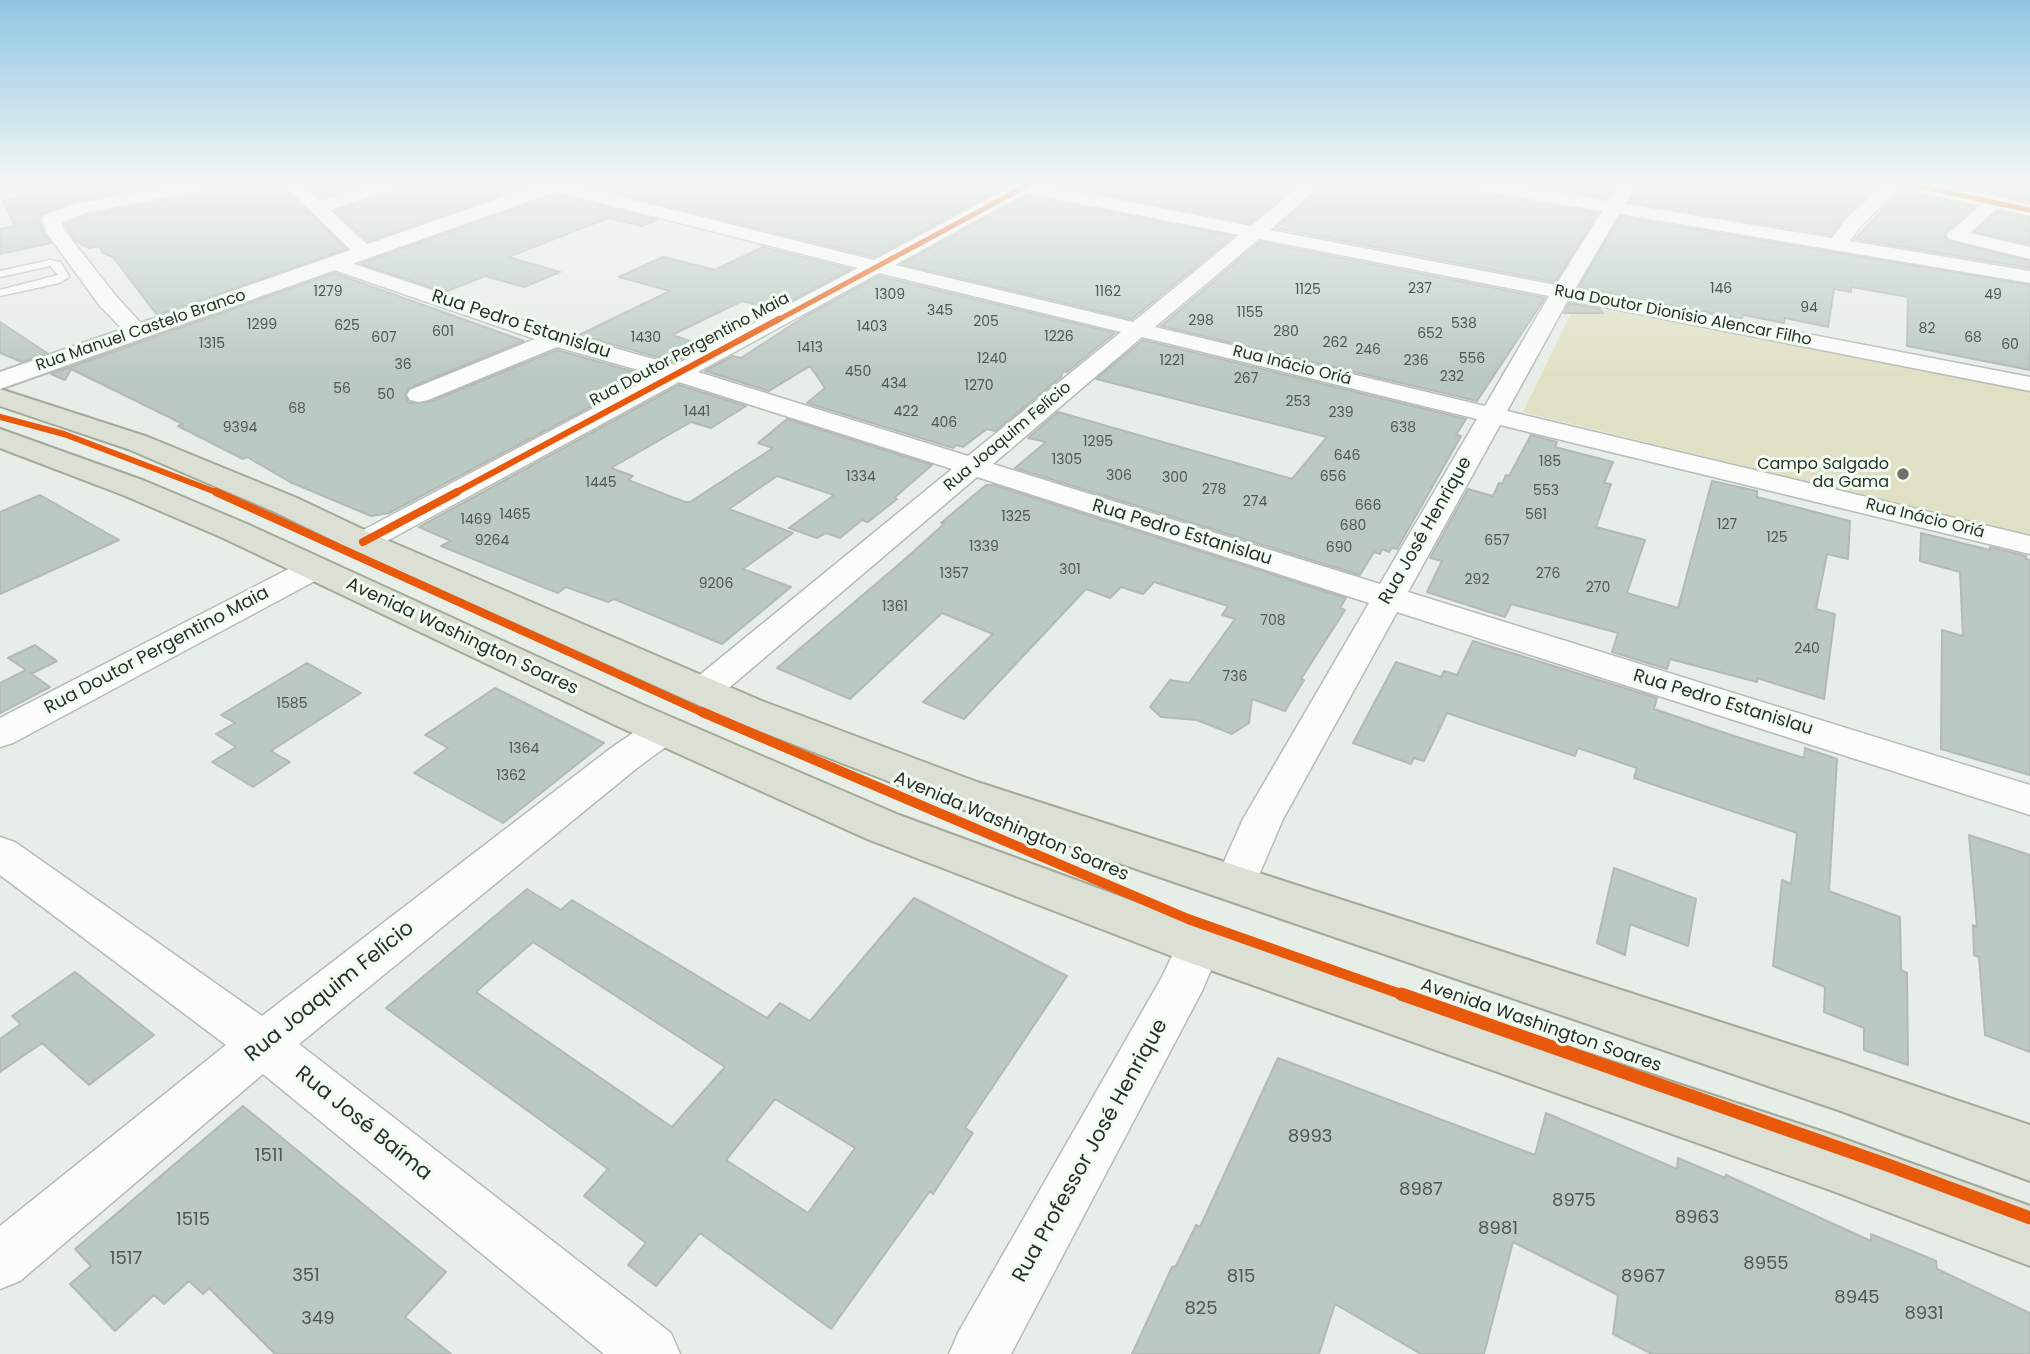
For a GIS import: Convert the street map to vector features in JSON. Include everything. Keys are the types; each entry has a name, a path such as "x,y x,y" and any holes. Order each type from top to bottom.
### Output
{"highway":[{"name":"Avenida Washington Soares","path":"0,397 138,443 286,505 363,542 748,710 962,793 1840,1086 2030,1153"},
{"name":"Avenida Washington Soares","path":"0,438 134,488 315,568 629,715 883,827 1199,946 1830,1162 2030,1236"}],"street":[{"path":"67,247 108,301 138,332"},
{"path":"359,247 365,253"},
{"name":"Rua Manuel Castelo Branco","path":"0,381 381,247"},
{"name":"Rua Inácio Oriá","path":"801,247 2030,545"},
{"name":"Rua Doutor Pergentino Maia","path":"363,542 909,247"},
{"name":"Rua Joaquim Felício","path":"704,690 1236,247"},
{"name":"Rua Doutor Dionísio Alencar Filho","path":"1333,247 2030,384"},
{"name":"Rua José Henrique","path":"1235,884 1263,819 1589,247"},
{"path":"1857,247 2030,277"},
{"path":"2005,247 2030,253"},
{"name":"Rua Pedro Estanislau","path":"335,264 556,339 676,373 2030,800"},
{"path":"419,395 556,339"},
{"name":"Rua Doutor Pergentino Maia","path":"0,734 315,568"},
{"name":"Rua Joaquim Felício","path":"0,1261 263,1044 624,758 665,729"},
{"name":"Rua José Baíma","path":"0,853 263,1044 650,1354"},
{"name":"Rua Professor José Henrique","path":"979,1354 1180,989 1199,946"}],"lane":[{"path":"0,274 50,263 56,264 64,276 55,281 0,293"}],"green space":[{"name":"Campo Salgado da Gama","path":"1573,309 1626,310 2030,391 2030,536 1523,412"}],"building":[{"path":"0,247 32,247 0,254"},
{"path":"100,247 346,249 157,315 113,257 103,253"},
{"path":"408,247 533,247 508,257 560,272 524,287 485,276 445,292 361,264"},
{"path":"763,247 851,269 775,309 742,301 672,335 705,346 675,362 579,335 670,291 619,277 663,257 715,270"},
{"path":"834,247 892,247 874,257"},
{"path":"933,247 1219,247 1132,319 902,264"},
{"path":"1254,247 1286,247 1545,298 1477,401 1161,326"},
{"path":"1375,247 1577,247 1555,282"},
{"path":"1602,247 1802,247 2030,285 2030,370 1907,346 1908,297 1851,287 1851,292 1834,289 1828,327 1785,318 1784,323 1743,315 1742,319 1579,287"},
{"path":"1904,247 1973,247 2030,261 2030,268"},
{"path":"334,273 524,341 409,388 405,396 409,403 429,402 557,350 649,376 389,513 371,516 290,482 247,457 243,459 178,426 183,424 71,369 65,380 51,374"},
{"path":"879,276 1115,333 1067,372 1063,371 1061,377 995,431 987,429 963,447 957,445 953,448 807,403 825,388 810,366 769,391 705,371 733,356 741,358 804,317"},
{"path":"1569,303 1600,309 1603,313 1564,313"},
{"path":"0,322 47,353 22,362 0,353"},
{"path":"1143,340 1466,419 1456,435 1461,436 1397,549 1392,548 1389,552 1382,549 1380,554 1374,552 1360,575 1015,468 1046,442 1028,438 1058,412 1292,479 1327,437 1096,379"},
{"path":"679,385 746,406 711,428 691,422 611,468 633,476 628,480 685,502 690,502 773,448 758,443 787,419 932,465 894,498 897,499 868,522 862,520 840,538 826,533 817,538 789,528 834,495 777,476 729,509 793,533 743,569 791,587 722,644 614,599 608,602 566,587 558,593 441,546 451,541 419,527"},
{"path":"1531,435 1557,442 1555,447 1613,462 1604,483 1611,484 1596,527 1645,540 1627,593 1678,608 1712,481 1757,491 1757,497 1850,521 1848,559 1827,554 1816,609 1835,614 1824,699 1757,678 1757,682 1670,659 1667,669 1612,652 1618,633 1511,604 1505,617 1427,592 1442,561 1430,558 1468,489 1493,496 1499,483 1502,484 1506,475 1509,476"},
{"path":"986,485 994,485 1346,598 1340,608 1345,610 1301,679 1304,680 1285,711 1252,699 1249,723 1232,734 1197,720 1161,717 1150,707 1170,680 1189,683 1235,619 1222,615 1228,606 1154,582 1143,594 1121,587 1110,598 1086,589 964,719 923,702 993,634 942,613 850,699 777,668 904,560 944,524 941,523"},
{"path":"40,495 119,540 0,594 0,512"},
{"path":"1921,533 1990,550 1990,547 2026,556 2026,559 2030,560 2030,775 1941,749 1942,630 1963,636 1960,572 1920,561"},
{"path":"1473,641 1657,698 1654,709 1731,735 1804,758 1805,748 1837,759 1829,891 1900,917 1901,970 1907,973 1908,1065 1864,1050 1864,1028 1824,1012 1825,987 1773,966 1782,880 1791,884 1797,833 1634,778 1637,768 1578,748 1575,756 1447,713 1424,761 1414,758 1411,764 1353,743 1396,662 1441,677 1444,671 1457,675"},
{"path":"35,645 57,661 31,674 50,687 0,713 0,683 26,670 8,658"},
{"path":"307,663 361,693 271,751 290,762 253,787 212,762 236,747 216,734 235,723 221,715"},
{"path":"495,688 604,743 503,823 414,773 448,748 425,735"},
{"path":"1969,835 2030,855 2030,1052 1985,1035 1979,957 1974,955 1973,925 1977,927"},
{"path":"1614,868 1696,899 1688,946 1630,924 1625,955 1597,943"},
{"path":"527,889 561,910 572,900 767,1018 780,1003 810,1021 914,898 1067,976 965,1128 973,1133 933,1194 930,1191 831,1329 700,1233 656,1286 628,1265 646,1243 584,1196 608,1169 386,1008","holes":["533,942 725,1067 672,1127 476,992","775,1099 855,1148 808,1213 726,1160"]},
{"path":"75,972 154,1035 89,1085 42,1043 0,1072 0,1039 21,1024 12,1016"},
{"path":"1278,1058 1535,1155 1546,1113 1677,1169 1678,1158 1725,1178 1726,1175 1871,1241 1871,1234 1936,1261 1937,1269 2030,1313 2030,1354 1652,1354 1613,1334 1618,1295 1513,1242 1484,1354 1421,1354 1335,1304 1319,1354 1132,1354 1172,1267 1176,1266 1196,1225 1200,1227"},
{"path":"243,1106 446,1272 405,1317 451,1354 275,1354 209,1288 203,1294 189,1281 164,1304 154,1295 115,1331 70,1284 91,1266 75,1249"}],"cycle path":[{"path":"363,542 912,247"},
{"path":"0,417 64,434 222,494 732,726 1188,919 1885,1164 2030,1218"}],"place":[{"name":"Campo Salgado da Gama","path":"1903,474"}]}
